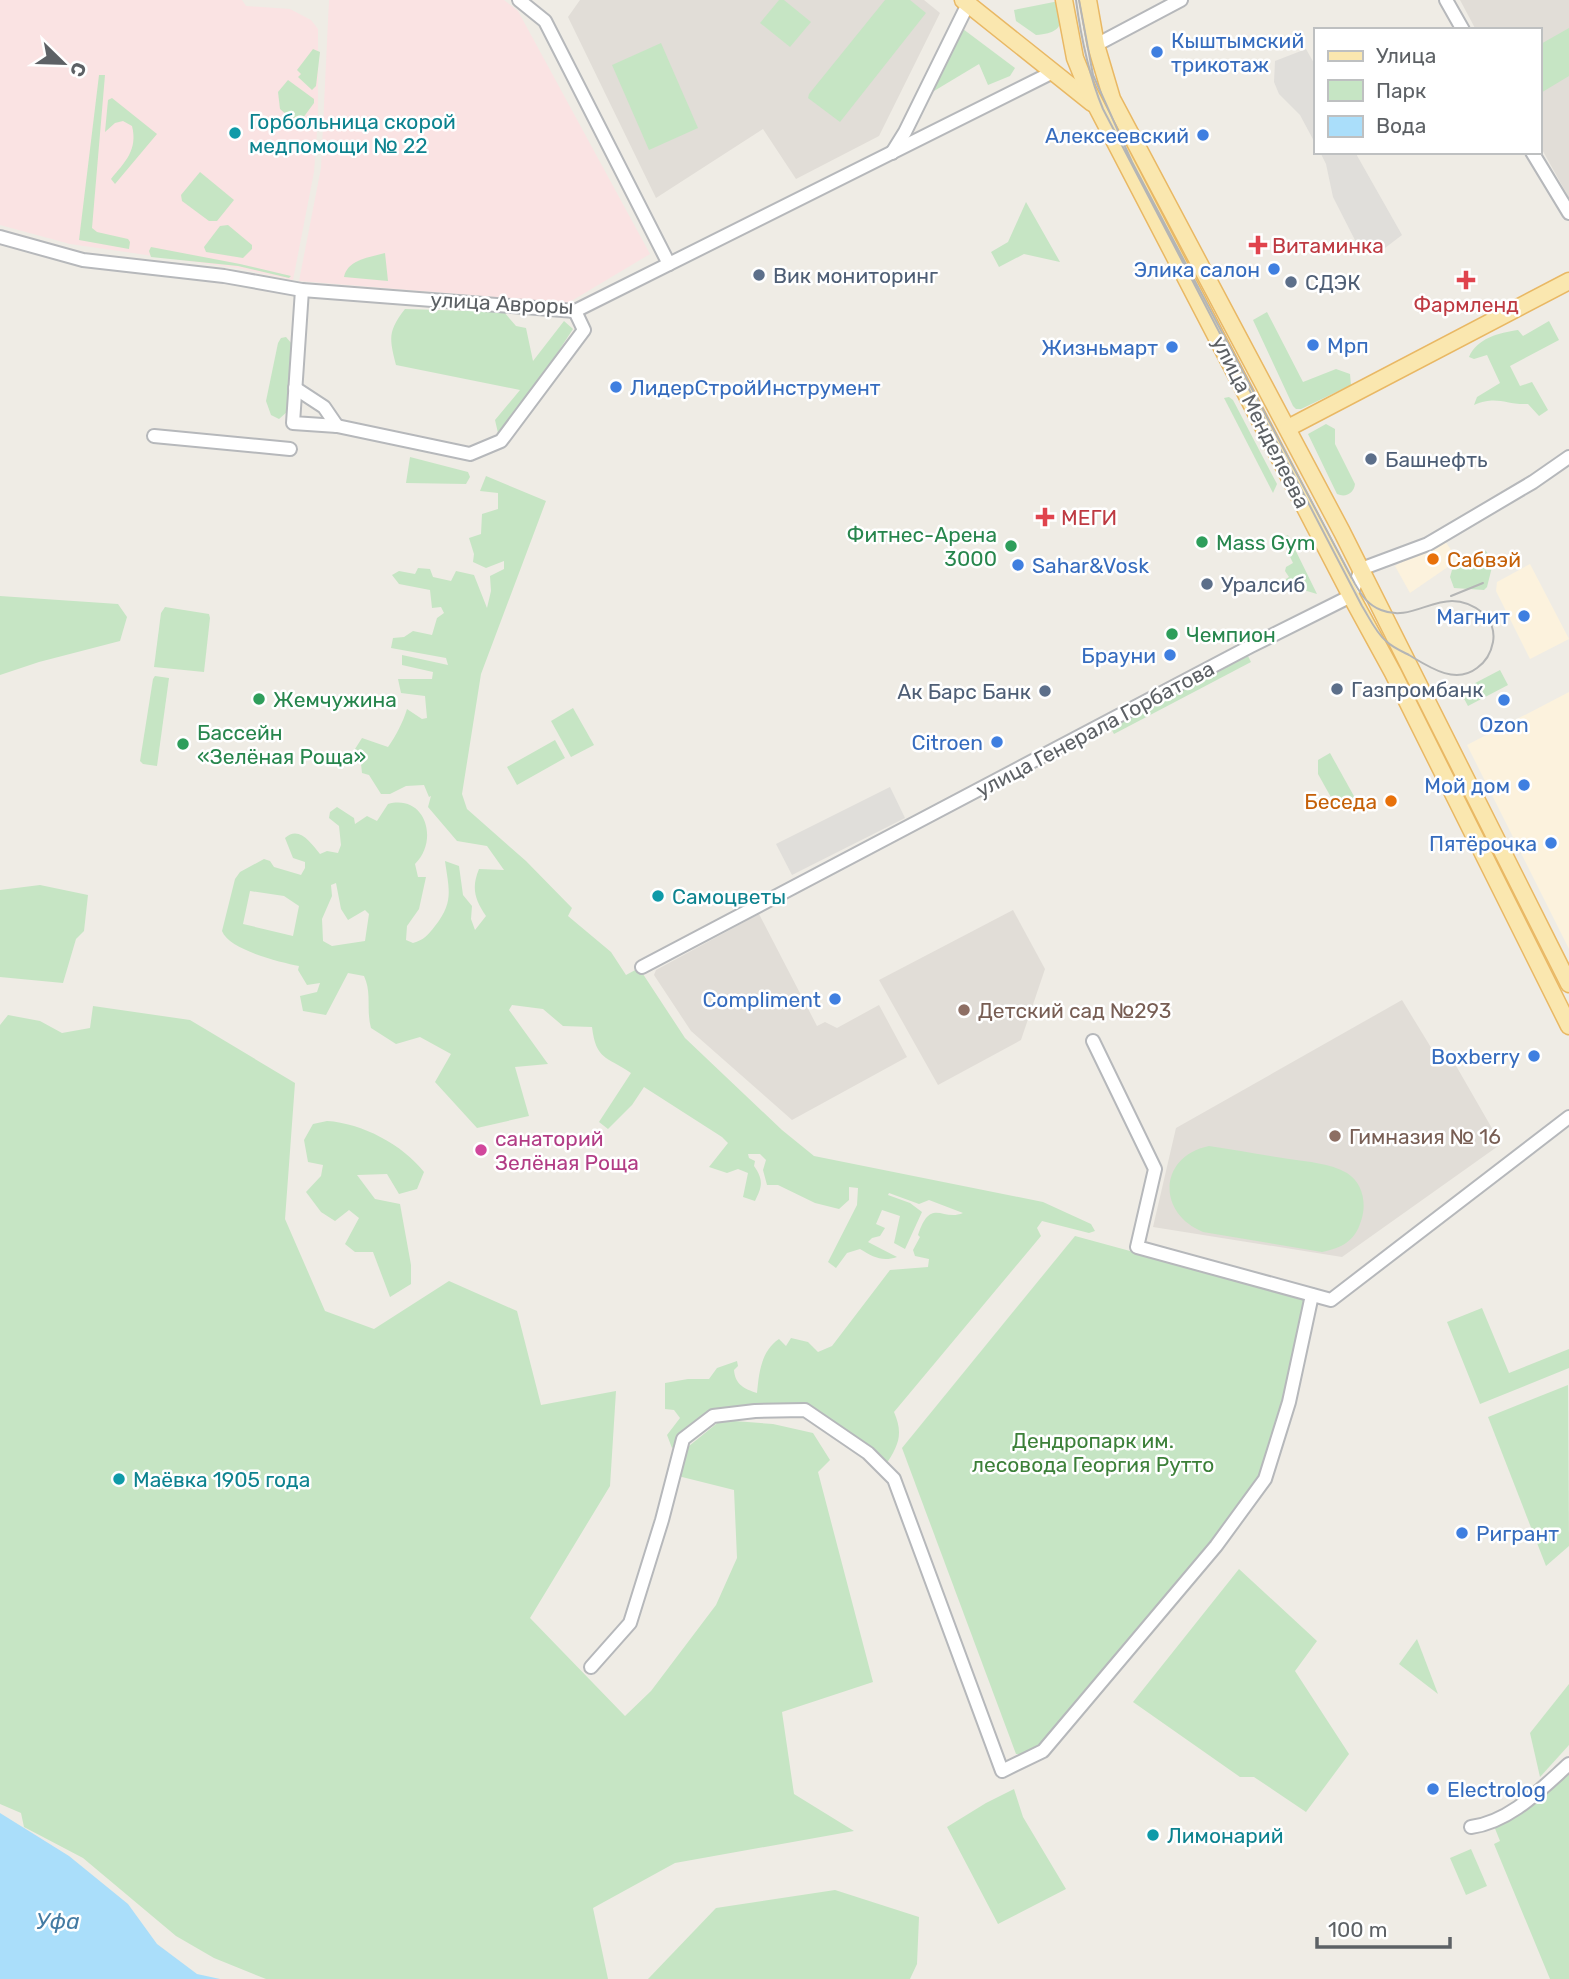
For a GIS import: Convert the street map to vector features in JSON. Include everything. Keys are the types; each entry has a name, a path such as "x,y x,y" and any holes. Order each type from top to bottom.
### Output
{"main road":[{"name":"улица Менделеева","path":"1064,0 1075,58 1088,90 1418,722 1569,1026"},
{"name":"улица Менделеева","path":"1088,0 1096,45 1112,99 1362,569 1569,984"},
{"path":"966,2 1097,106"},
{"name":"улица Авроры","path":"1053,72 1096,45"},
{"path":"1053,72 1112,99"},
{"path":"1288,428 1569,281"}],"street":[{"path":"519,0 545,21 669,264"},
{"path":"1096,45 1181,0"},
{"path":"1446,0 1462,28"},
{"path":"891,153 940,64 966,2"},
{"name":"улица Авроры","path":"0,237 83,260 224,276 302,290 575,311 1053,72"},
{"path":"1533,154 1569,214"},
{"path":"302,290 293,423 337,426 470,454 501,441 584,330 575,311"},
{"path":"295,388 324,407 337,426"},
{"path":"153,436 290,449"},
{"path":"1351,596 1362,569 1428,544 1524,488 1569,457"},
{"name":"улица Генерала Горбатова","path":"642,967 1351,596"},
{"path":"1093,1041 1155,1169 1137,1247 1331,1300 1569,1117"},
{"path":"591,1667 630,1623 663,1520 683,1439 713,1416 755,1411 805,1410 868,1453 894,1479 1002,1771 1023,1762 1043,1751 1216,1546 1265,1479 1289,1402 1312,1295"},
{"path":"1471,1827 1487,1823 1521,1805 1569,1765"}],"shaded area":[{"path":"0,0 242,0 246,6 290,9 311,20 318,29 318,118 314,172 293,280 237,268 70,244 0,225"},
{"path":"329,0 504,0 518,11 650,254 568,303 299,281 321,168"},
{"path":"580,0 924,0 940,13 879,136 796,179 763,129 656,198 568,17"},
{"path":"1460,0 1569,0 1569,198 1541,148 1541,28 1475,28"},
{"path":"1306,49 1314,63 1314,141 1300,115 1279,94 1274,82 1275,61"},
{"path":"1321,154 1356,154 1402,235 1381,251 1358,246 1333,197 1326,164"},
{"path":"1443,538 1458,560 1410,593 1395,566"},
{"path":"1530,564 1569,639 1530,659 1496,591 1497,582"},
{"path":"1569,692 1569,949 1467,745"},
{"path":"890,787 905,818 792,875 776,844"},
{"name":"Детский сад №293","path":"1013,910 1045,969 1021,1040 938,1085 879,980"},
{"path":"759,914 817,1026 825,1022 837,1028 879,1005 907,1057 792,1120 691,1031 654,975 656,970"},
{"name":"Гимназия № 16","path":"1402,1000 1438,1059 1455,1064 1501,1144 1342,1257 1153,1227 1176,1128"}],"green space":[{"path":"779,0 784,0 811,22 790,47 760,23"},
{"path":"885,0 910,0 926,13 840,122 808,98 809,94"},
{"path":"1059,1 1061,22 1056,30 1036,35 1016,21 1014,10"},
{"path":"1569,28 1569,76 1541,93 1541,44"},
{"path":"963,29 1015,68 1010,76 988,85 979,64 929,94"},
{"path":"661,43 698,128 649,150 612,65"},
{"path":"313,49 320,52 316,86 312,90 298,77 301,74 297,70"},
{"path":"99,75 105,75 92,228 97,232 128,239 129,249 79,240"},
{"path":"288,80 314,99 300,122 295,122 280,109 278,92"},
{"path":"112,98 157,134 115,184 111,179 132,149 133,134 132,126 123,121 115,123 105,132 108,100"},
{"path":"200,172 234,200 217,221 209,221 182,201 181,195"},
{"path":"1026,202 1060,262 1024,254 999,267 991,252 1008,242"},
{"path":"228,225 252,245 252,249 243,258 206,252 204,247 220,226"},
{"path":"151,247 291,276 289,278 238,266 151,257"},
{"path":"385,253 388,281 344,277 354,263"},
{"path":"405,309 504,312 516,326 526,328 533,361 564,321 573,329 537,384 498,433 495,420 520,390 396,365 391,335 395,323"},
{"path":"1267,312 1303,382 1336,369 1350,374 1351,385 1296,409 1253,320"},
{"path":"1549,321 1559,340 1510,366 1520,386 1532,382 1548,410 1539,416 1528,404 1495,401 1474,405 1477,397 1500,383 1487,355 1474,359 1469,357 1477,345 1511,331 1518,330 1523,336"},
{"path":"286,337 292,344 288,411 279,419 271,415 266,401 278,343 281,338"},
{"path":"1229,397 1277,484 1273,493 1224,398"},
{"path":"1326,424 1335,429 1335,444 1355,484 1353,490 1346,495 1337,494 1308,434"},
{"path":"410,457 468,472 470,477 466,484 406,483"},
{"path":"486,476 546,501 481,674 462,794 467,809 526,861 572,908 568,916 611,952 626,975 639,968 685,1038 782,1130 814,1156 1043,1202 1091,1224 1095,1231 1089,1233 1042,1221 1037,1228 1041,1236 894,1412 899,1427 898,1440 885,1466 804,1407 756,1405 715,1410 672,1448 667,1435 680,1418 674,1410 665,1409 665,1383 709,1379 717,1368 737,1361 738,1366 734,1370 738,1382 744,1388 757,1393 762,1363 773,1344 779,1339 786,1346 791,1338 808,1342 818,1352 832,1346 890,1270 928,1267 929,1259 915,1256 913,1250 928,1216 932,1213 963,1213 929,1200 919,1204 889,1193 888,1195 910,1203 922,1212 905,1249 894,1243 900,1216 882,1210 876,1224 885,1228 880,1236 868,1242 897,1257 878,1258 860,1249 847,1253 836,1268 828,1262 857,1205 858,1188 849,1187 849,1200 839,1209 815,1203 778,1185 767,1185 763,1170 766,1160 760,1154 748,1154 749,1158 755,1161 754,1166 761,1184 755,1201 743,1197 748,1173 738,1169 727,1173 709,1167 728,1143 644,1087 632,1105 608,1129 599,1122 631,1073 600,1052 592,1027 563,1026 543,1009 512,1005 509,1010 548,1064 515,1067 529,1116 477,1128 435,1082 451,1054 420,1037 396,1044 371,1028 368,989 364,976 348,973 326,1015 303,1011 300,996 317,992 320,983 307,985 298,970 299,966 244,949 234,944 222,931 235,879 240,872 264,859 270,861 274,867 301,875 305,862 293,858 285,838 295,833 300,834 320,854 327,851 338,853 341,845 339,826 329,818 330,812 337,807 354,818 355,824 367,816 377,821 388,804 401,803 412,806 420,813 427,832 426,844 415,864 418,877 426,877 419,909 407,926 406,940 413,943 426,937 445,910 449,895 445,861 459,866 463,895 472,906 471,919 475,930 486,916 475,894 479,869 504,870 487,846 457,841 428,807 431,796 429,797 424,785 406,786 390,794 381,794 369,775 362,773 362,758 357,756 355,749 362,738 388,747 407,709 422,719 427,718 425,696 401,693 398,679 432,679 433,672 402,665 402,655 448,665 446,658 391,648 393,638 404,637 413,631 432,635 437,618 444,613 441,607 432,608 430,590 399,584 392,575 399,571 415,574 418,568 430,569 433,577 451,581 456,571 474,575 487,608 491,591 490,576 504,569 504,561 486,568 473,562 474,554 469,538 481,534 482,514 498,509 498,493 480,491","holes":["336,883 341,909 348,920 365,910 369,914 365,941 332,946 323,941 322,919 332,896 331,885","250,891 284,896 299,906 293,936 243,924"]},
{"path":"1288,535 1317,594 1280,583 1289,577 1285,571 1286,567 1293,563 1281,538"},
{"path":"1483,550 1493,563 1487,587 1484,590 1454,588 1450,577 1452,570"},
{"path":"0,596 118,604 127,617 120,641 0,675"},
{"path":"165,607 209,614 204,672 154,667 161,613"},
{"path":"1248,656 1251,662 1114,734 1110,727"},
{"path":"1500,670 1508,685 1468,706 1460,691"},
{"path":"155,676 169,678 157,766 140,761"},
{"path":"573,708 594,745 571,757 551,721"},
{"path":"555,740 565,758 517,785 507,767"},
{"path":"1330,753 1355,798 1337,808 1318,774 1318,760"},
{"path":"40,885 88,895 84,931 76,939 63,983 0,977 0,890"},
{"path":"93,1006 190,1020 295,1083 285,1219 325,1311 374,1329 449,1281 517,1311 541,1405 616,1391 610,1486 530,1618 625,1716 651,1691 716,1605 737,1558 734,1490 674,1475 689,1446 721,1420 773,1424 813,1433 830,1460 818,1472 873,1682 782,1712 794,1794 854,1831 675,1863 593,1908 608,1979 266,1979 214,1958 176,1936 83,1858 24,1827 21,1813 0,1804 0,1025 8,1015 40,1021 62,1033 90,1028"},
{"path":"327,1121 354,1126 381,1137 405,1153 424,1172 417,1189 399,1194 387,1174 357,1175 375,1199 400,1204 411,1265 411,1284 390,1297 373,1252 355,1252 345,1244 359,1218 349,1210 335,1221 321,1212 306,1192 321,1176 323,1165 308,1162 304,1140 313,1124"},
{"path":"1209,1146 1319,1163 1347,1173 1357,1182 1363,1201 1363,1214 1355,1234 1342,1246 1322,1252 1203,1232 1188,1223 1177,1212 1171,1199 1173,1173 1180,1161 1192,1152"},
{"name":"Дендропарк им. лесовода Георгия Рутто","path":"1075,1236 1306,1299 1286,1401 1262,1478 1212,1543 1035,1754 1016,1754 902,1448"},
{"path":"1482,1308 1509,1373 1569,1349 1569,1368 1480,1404 1447,1322"},
{"path":"1568,1385 1569,1546 1546,1566 1488,1417"},
{"path":"1239,1569 1317,1641 1295,1671 1349,1754 1306,1812 1254,1777 1240,1777 1133,1702"},
{"path":"1417,1639 1438,1694 1399,1664"},
{"path":"1569,1684 1569,1745 1540,1777 1530,1733"},
{"path":"1569,1770 1569,1979 1550,1979 1494,1844 1500,1841 1494,1826"},
{"path":"1014,1789 1023,1817 1066,1889 998,1924 947,1827"},
{"path":"1471,1849 1487,1886 1466,1895 1450,1858"},
{"path":"835,1890 919,1917 917,1964 910,1979 648,1979 716,1908"}],"water":[{"name":"Уфа","path":"0,1813 69,1856 128,1904 157,1944 197,1974 220,1979 0,1979"}],"tram line":[{"path":"1076,0 1086,55 1103,109 1373,625 1391,645 1434,669 1451,675 1469,673 1483,663 1491,650 1492,626 1483,613 1469,604 1455,601 1394,613 1372,606 1358,588 1132,162 1093,75 1079,0"},
{"path":"1451,596 1483,583"}],"place":[{"name":"Кыштымский трикотаж","path":"1157,52"},
{"name":"Горбольница скорой медпомощи № 22","path":"235,133"},
{"name":"Алексеевский","path":"1203,135"},
{"name":"Витаминка","path":"1258,245"},
{"name":"Элика салон","path":"1274,269"},
{"name":"Вик мониторинг","path":"759,275"},
{"name":"Фармленд","path":"1466,280"},
{"name":"СДЭК","path":"1291,282"},
{"name":"Мрп","path":"1313,345"},
{"name":"Жизньмарт","path":"1172,347"},
{"name":"ЛидерСтройИнструмент","path":"616,387"},
{"name":"Башнефть","path":"1371,459"},
{"name":"МЕГИ","path":"1045,517"},
{"name":"Mass Gym","path":"1202,542"},
{"name":"Фитнес-Арена 3000","path":"1011,546"},
{"name":"Сабвэй","path":"1433,559"},
{"name":"Sahar&Vosk","path":"1018,565"},
{"name":"Уралсиб","path":"1207,584"},
{"name":"Магнит","path":"1524,616"},
{"name":"Чемпион","path":"1172,634"},
{"name":"Брауни","path":"1170,655"},
{"name":"Газпромбанк","path":"1337,689"},
{"name":"Ак Барс Банк","path":"1045,691"},
{"name":"Жемчужина","path":"259,699"},
{"name":"Ozon","path":"1504,700"},
{"name":"Citroen","path":"997,742"},
{"name":"Бассейн «Зелёная Роща»","path":"183,744"},
{"name":"Мой дом","path":"1524,785"},
{"name":"Беседа","path":"1391,801"},
{"name":"Пятёрочка","path":"1551,843"},
{"name":"Самоцветы","path":"658,896"},
{"name":"Compliment","path":"835,999"},
{"name":"Детский сад №293","path":"964,1010"},
{"name":"Boxberry","path":"1534,1056"},
{"name":"Гимназия № 16","path":"1335,1136"},
{"name":"санаторий Зелёная Роща","path":"481,1150"},
{"name":"Маёвка 1905 года","path":"119,1479"},
{"name":"Ригрант","path":"1462,1533"},
{"name":"Electrolog","path":"1433,1789"},
{"name":"Лимонарий","path":"1153,1835"}]}
